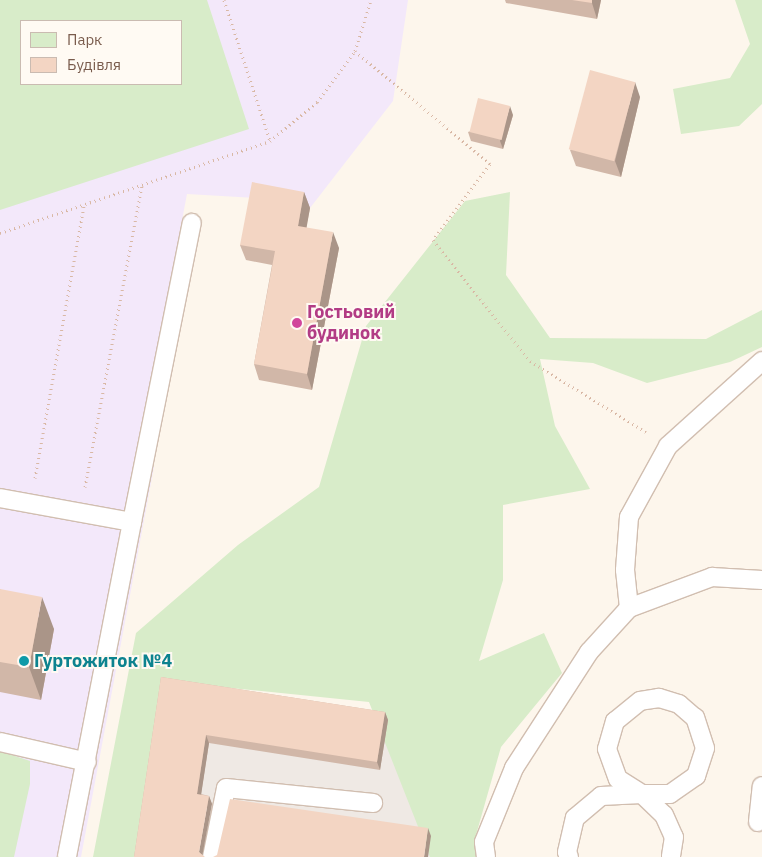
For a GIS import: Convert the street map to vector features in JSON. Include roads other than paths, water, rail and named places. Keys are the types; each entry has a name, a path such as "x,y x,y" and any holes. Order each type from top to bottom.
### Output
{"lane":[{"path":"67,857 192,223"},
{"path":"629,608 625,570 629,518 668,446 762,361"},
{"path":"0,498 132,522"},
{"path":"486,857 484,842 514,768 589,652 629,608 712,576 762,580"},
{"path":"569,857 567,852 575,818 602,796 642,794 670,794 696,776 705,748 695,718 679,704 659,698 640,700 615,721 607,749 618,779 642,794 664,815 674,837 671,857"},
{"path":"0,742 87,762"},
{"path":"758,822 762,786"},
{"path":"212,857 226,788 373,803"}],"place":[{"name":"Гостьовий будинок","path":"297,323"},
{"name":"Гуртожиток №4","path":"24,661"}]}
